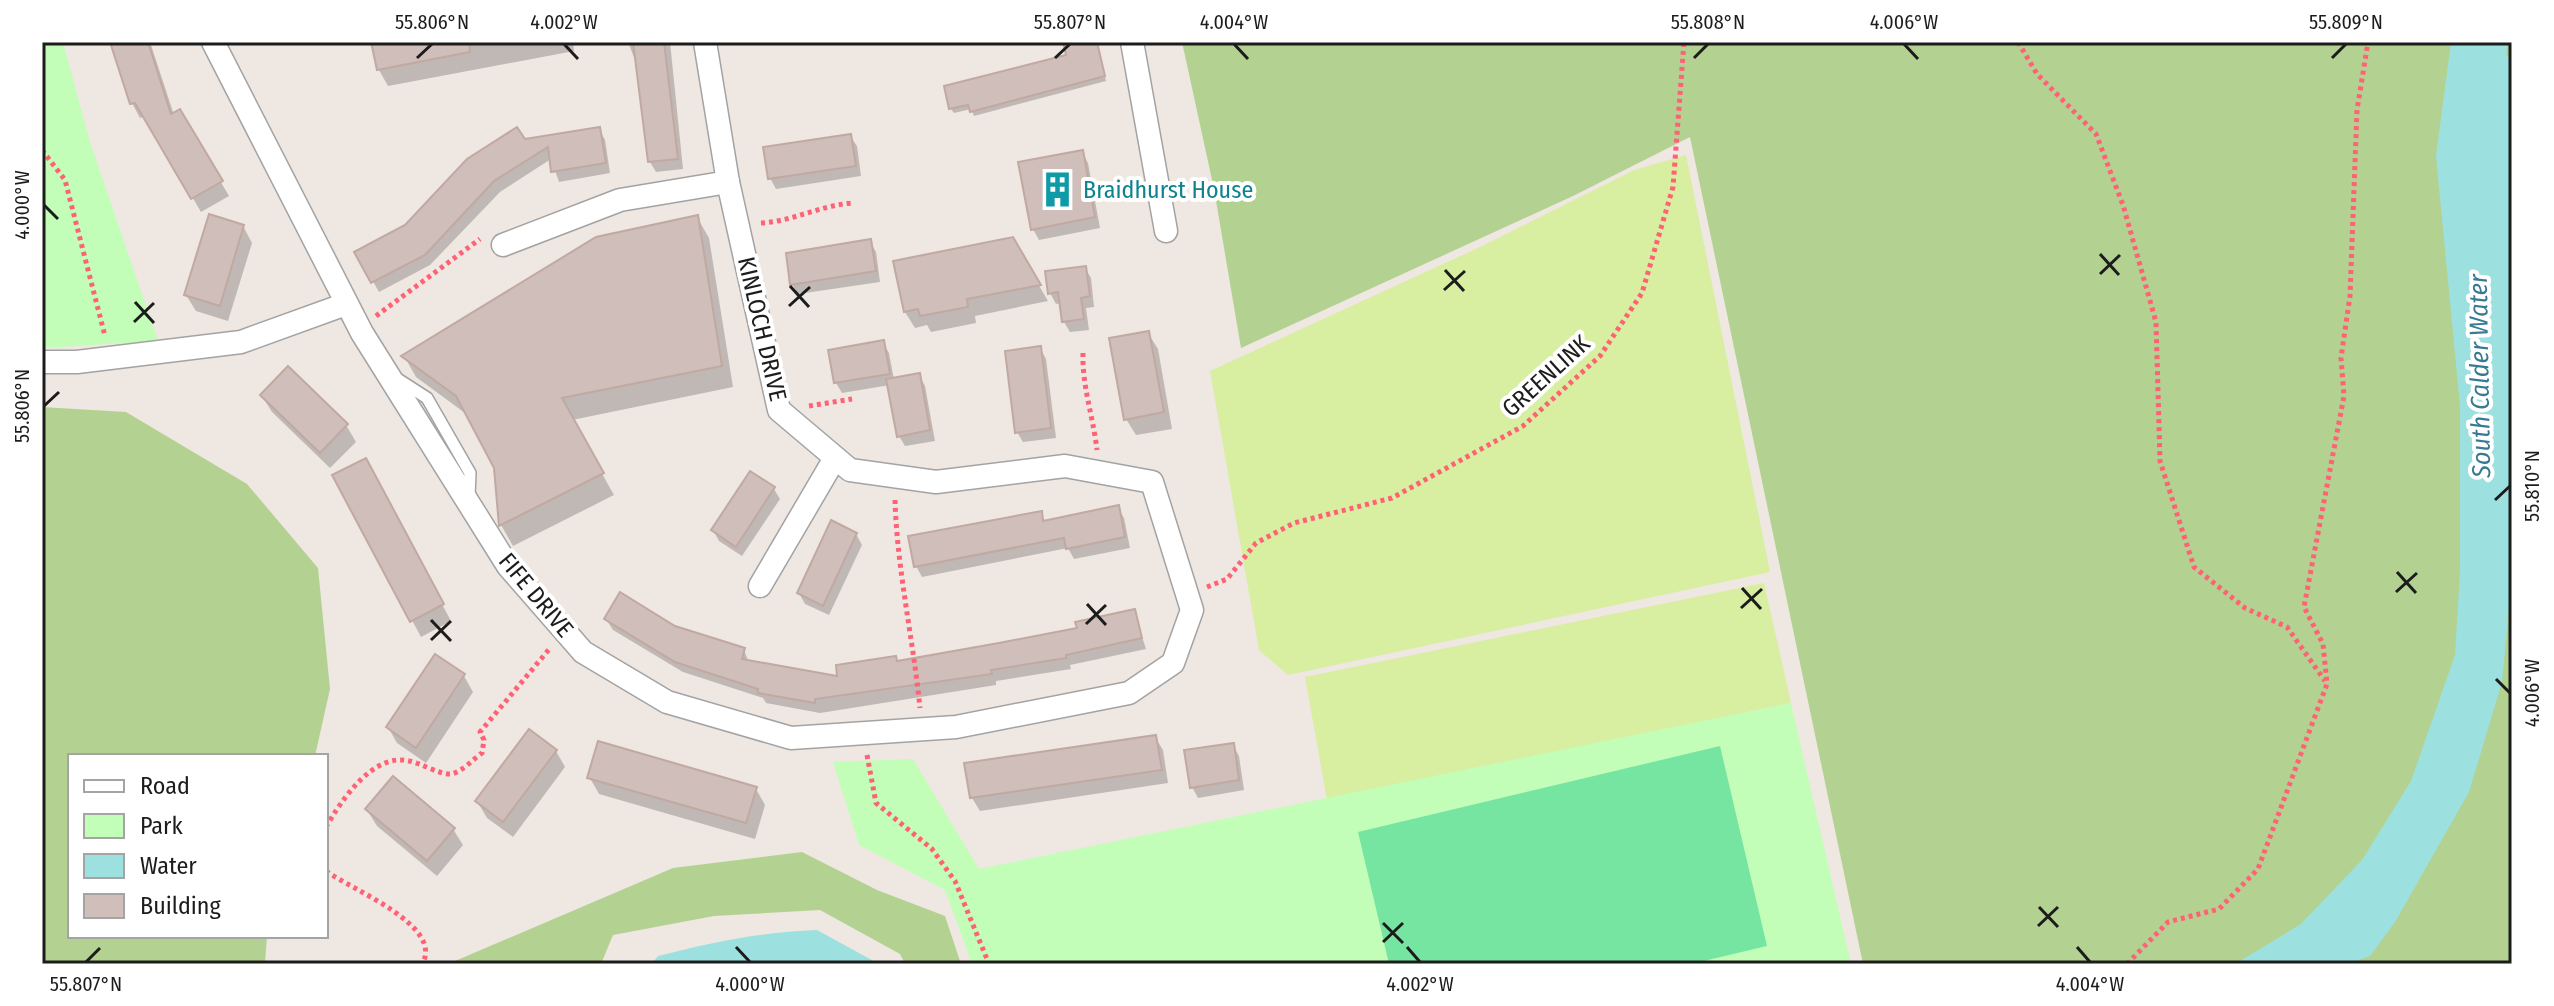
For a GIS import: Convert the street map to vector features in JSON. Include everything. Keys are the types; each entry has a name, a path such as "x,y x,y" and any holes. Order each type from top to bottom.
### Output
{"street":[{"name":"FIFE DRIVE","path":"213,42 359,327 508,566 583,652 667,702 791,738 956,727 1129,693"},
{"path":"1132,42 1166,231"},
{"name":"KINLOCH DRIVE","path":"709,43 728,182 779,410 850,470 936,482 1065,466 1152,482 1192,610 1173,663 1129,693"},
{"path":"503,245 620,200 728,182"},
{"path":"42,362 110,358 241,342 346,304"},
{"path":"760,586 835,458"}],"path":[{"name":"GREENLINK","path":"1187,596 1227,579 1256,543 1294,523 1392,498 1523,426 1600,356 1642,293 1673,187 1684,42"},
{"path":"2018,42 2037,74 2096,134 2123,205 2156,322 2160,461 2194,567 2245,608 2287,627 2327,684"},
{"path":"2127,964 2168,922 2219,909 2258,869 2327,684 2323,644 2304,607 2344,396 2341,358 2350,296 2357,110 2368,42"},
{"path":"42,150 65,180 89,262 110,358"},
{"path":"738,224 781,221 827,205 853,203"},
{"path":"359,327 415,290 484,237 503,245"},
{"path":"1083,353 1082,384 1090,402 1100,473"},
{"path":"779,410 852,399"},
{"path":"895,477 896,542 912,633 921,729"},
{"path":"328,824 348,794 388,762 401,759 449,775 482,753 484,740 480,732 565,631"},
{"path":"863,733 876,803 932,849 955,881 989,964"},
{"path":"328,872 417,926 428,954 422,964"}],"green space":[{"path":"42,42 63,42 90,142 158,341 42,348"},
{"path":"1182,42 2512,42 2512,964 1863,964 1690,137 1573,196 1241,348 1214,189"},
{"path":"1686,155 1770,572 1288,675 1259,650 1210,371 1480,247 1634,170"},
{"path":"42,407 126,412 247,484 318,568 330,689 315,754 68,754 68,938 267,938 265,964 42,964"},
{"path":"1764,583 1791,703 1327,800 1305,677"},
{"path":"1791,703 1851,964 972,964 945,890 859,845 833,762 913,759 979,869"},
{"path":"1720,746 1767,946 1691,964 1389,964 1358,832"},
{"path":"802,852 877,890 945,916 961,964 905,964 900,954 820,910 714,916 613,935 601,964 448,964 673,868"}],"water":[{"name":"South Calder Water","path":"2451,42 2508,42 2506,54 2512,62 2512,576 2502,682 2469,792 2395,922 2370,956 2346,964 2235,964 2301,924 2362,860 2411,781 2455,655 2460,571 2460,406 2436,156"},
{"path":"817,930 879,964 652,964 658,956 718,942"}],"building":[{"path":"110,42 148,42 171,114 180,109 223,181 191,199 135,103 130,104"},
{"path":"371,42 469,42 470,52 377,70"},
{"path":"633,42 664,42 678,159 648,162"},
{"path":"1063,42 1097,42 1105,76 970,112 968,105 949,109 944,86 1066,55"},
{"path":"517,127 525,139 600,127 606,163 551,172 548,147 494,181 425,255 371,283 354,252 405,225 467,159"},
{"path":"851,134 856,166 768,179 763,147"},
{"name":"Braidhurst House","path":"1083,150 1095,217 1031,230 1018,162"},
{"path":"209,214 244,225 220,306 184,295"},
{"path":"698,215 722,366 562,398 604,473 499,526 494,468 456,396 401,356 596,237"},
{"path":"1013,237 1041,285 967,299 968,307 920,316 918,309 904,312 893,261"},
{"path":"871,239 876,271 790,285 786,253"},
{"path":"1086,266 1090,296 1081,298 1084,319 1062,322 1058,292 1048,294 1045,271"},
{"path":"1149,331 1164,412 1124,420 1109,338"},
{"path":"884,340 890,374 834,383 828,350"},
{"path":"1041,346 1051,428 1015,433 1005,351"},
{"path":"288,366 348,424 320,453 260,395"},
{"path":"920,373 930,430 897,437 886,379"},
{"path":"366,458 444,604 410,622 332,475"},
{"path":"750,471 775,487 736,547 711,530"},
{"path":"1119,505 1125,537 1066,549 1064,538 914,567 908,536 1042,511 1043,521"},
{"path":"831,520 857,533 823,606 797,593"},
{"path":"620,592 675,626 745,648 742,659 837,676 836,665 896,656 897,661 999,643 1077,628 1075,622 1135,609 1142,638 1066,655 1066,658 991,670 992,674 815,699 815,703 758,693 758,689 675,662 604,619"},
{"path":"435,654 465,674 416,748 386,727"},
{"path":"529,729 557,750 503,822 475,801"},
{"path":"1156,735 1162,770 970,798 964,763"},
{"path":"598,741 757,787 746,823 587,778"},
{"path":"1234,743 1239,780 1190,788 1184,750"},
{"path":"393,776 455,828 427,861 365,809"}],"place":[{"name":"Braidhurst House","path":"1057,190"}]}
